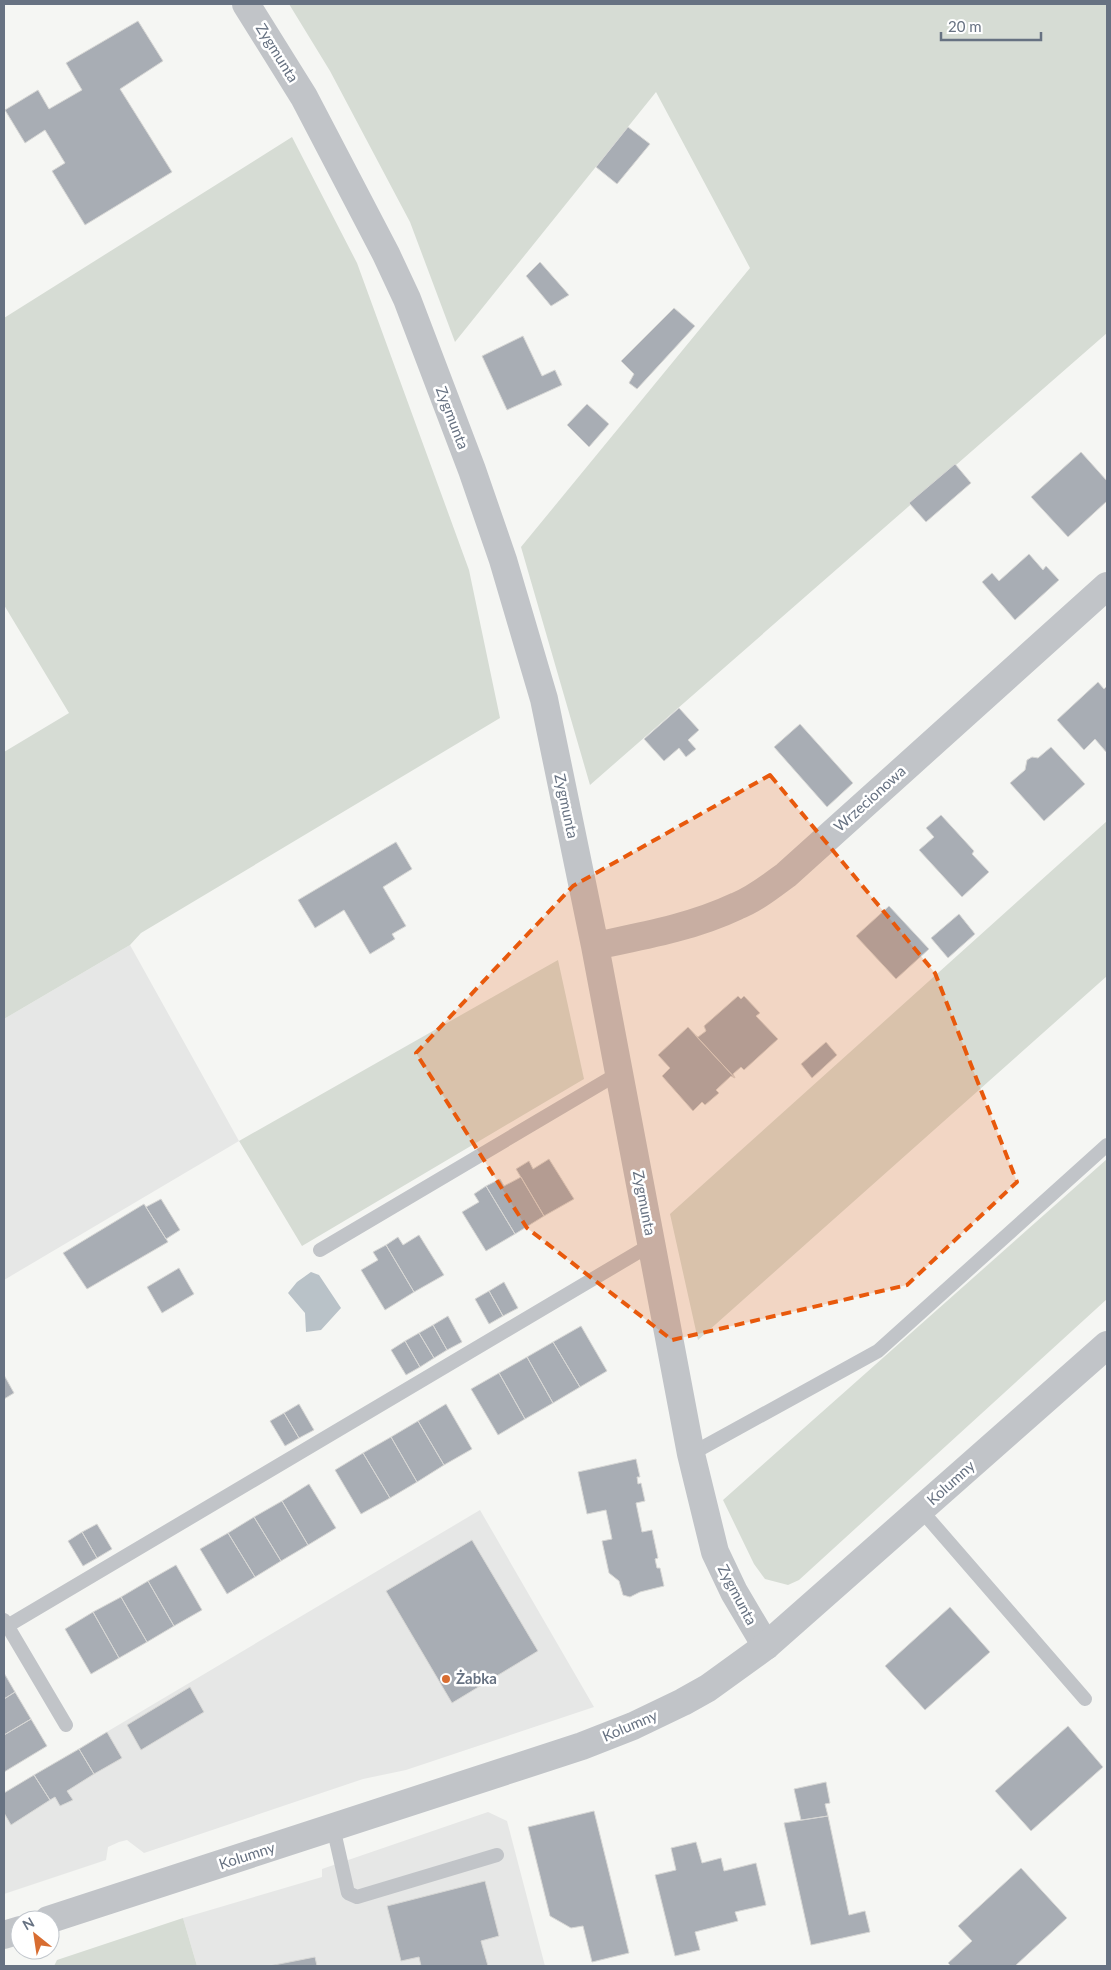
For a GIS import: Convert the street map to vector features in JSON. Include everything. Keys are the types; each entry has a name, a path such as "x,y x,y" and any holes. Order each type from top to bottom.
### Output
{"street":[{"name":"Zygmunta","path":"246,4 304,97 382,247 406,299 472,470 503,560 544,699 595,946 691,1454 715,1552 738,1600 766,1646"},
{"name":"Wrzecionowa","path":"595,946 659,933 737,906 763,892 786,874 1107,586"},
{"name":"Kolumny","path":"60,1916 582,1746 633,1726 708,1688 766,1646 1107,1345"}],"lane":[{"path":"320,1250 619,1073"},
{"path":"691,1454 878,1351 1107,1145"},
{"path":"66,1725 6,1622 652,1244"},
{"path":"921,1510 1085,1699"},
{"path":"334,1827 348,1893 357,1897 497,1855"}],"highlighted area":[{"path":"770,775 935,973 1017,1182 907,1285 672,1340 527,1228 416,1053 573,886"}],"shaded area":[{"path":"289,4 1107,4 1107,333 590,785 521,547 750,268 656,92 455,342 410,222 330,71"},
{"path":"292,137 357,263 469,570 500,718 141,933 130,945 4,1019 4,752 69,713 4,605 4,318"},
{"path":"1107,821 1107,976 698,1340 670,1214"},
{"path":"130,945 239,1141 4,1280 4,1019"},
{"path":"558,960 584,1079 302,1246 239,1141"},
{"path":"1107,1159 1107,1299 799,1580 788,1585 765,1579 754,1564 723,1500"},
{"path":"311,1272 319,1275 341,1308 321,1330 306,1332 305,1313 288,1293 297,1282"},
{"path":"480,1510 594,1707 406,1770 363,1779 144,1853 127,1840 119,1842 108,1847 106,1860 4,1894 4,1793"},
{"path":"488,1812 507,1821 545,1966 197,1966 183,1918 322,1877 322,1869"},
{"path":"183,1918 197,1966 54,1966 57,1960"}],"building":[{"path":"138,21 163,61 120,89 172,172 85,225 52,171 65,163 45,130 25,143 5,110 38,90 49,109 82,90 66,63"},
{"path":"628,127 650,144 617,184 596,167"},
{"path":"540,262 569,295 551,306 526,276"},
{"path":"674,308 695,326 637,389 629,383 634,374 621,361"},
{"path":"523,336 542,376 555,370 562,385 507,410 482,356"},
{"path":"587,404 609,424 589,447 567,425"},
{"path":"1081,452 1107,481 1107,501 1068,537 1031,497"},
{"path":"955,464 971,483 926,522 909,503"},
{"path":"1029,554 1043,570 1046,566 1059,580 1015,620 982,582 992,573 999,581"},
{"path":"1098,682 1104,689 1107,686 1107,753 1095,739 1084,750 1057,720"},
{"path":"679,708 699,730 688,740 696,749 686,757 679,748 664,761 644,739"},
{"path":"800,724 853,783 827,807 774,747"},
{"path":"1051,747 1085,784 1044,821 1010,783 1025,770 1027,760 1032,757 1038,758"},
{"path":"941,815 974,851 972,854 989,872 962,897 919,850 934,837 926,828"},
{"path":"396,842 412,869 383,887 406,926 392,934 395,939 370,954 344,910 315,928 298,900"},
{"path":"889,906 929,949 896,979 856,936"},
{"path":"959,914 975,934 948,958 931,938"},
{"path":"738,996 741,999 744,996 760,1013 756,1016 778,1039 744,1070 741,1067 733,1074 735,1078 695,1035 698,1037 706,1031 704,1026"},
{"path":"688,1027 735,1078 731,1076 716,1090 719,1093 705,1105 702,1102 693,1111 662,1076 670,1068 658,1055"},
{"path":"826,1042 837,1055 812,1078 801,1064"},
{"path":"549,1159 574,1199 544,1216 516,1169 529,1161 533,1169"},
{"path":"521,1177 544,1216 515,1234 486,1186 500,1179 504,1186"},
{"path":"486,1186 515,1234 486,1251 462,1212 479,1202 474,1194"},
{"path":"161,1199 180,1230 166,1239 146,1207"},
{"path":"144,1204 168,1242 87,1289 63,1253"},
{"path":"419,1235 444,1275 414,1292 386,1245 398,1237 403,1245"},
{"path":"386,1245 414,1292 385,1310 361,1270 378,1260 373,1252"},
{"path":"179,1268 194,1294 162,1313 147,1287"},
{"path":"504,1282 518,1308 503,1316 489,1291"},
{"path":"489,1291 503,1316 489,1324 475,1299"},
{"path":"448,1316 462,1342 447,1350 433,1325"},
{"path":"433,1325 447,1350 434,1358 419,1333"},
{"path":"581,1326 607,1371 580,1387 553,1342"},
{"path":"419,1333 434,1358 420,1367 405,1341"},
{"path":"405,1341 420,1367 406,1375 391,1350"},
{"path":"553,1342 580,1387 553,1403 527,1357"},
{"path":"527,1357 553,1403 525,1419 499,1373"},
{"path":"499,1373 525,1419 498,1435 471,1389"},
{"path":"4,1375 14,1393 4,1399"},
{"path":"299,1404 314,1430 299,1438 284,1413"},
{"path":"446,1404 472,1449 444,1465 418,1421"},
{"path":"284,1413 299,1438 285,1446 270,1421"},
{"path":"418,1421 444,1465 417,1482 391,1437"},
{"path":"391,1437 417,1482 390,1498 363,1453"},
{"path":"363,1453 390,1498 361,1514 335,1470"},
{"path":"636,1459 640,1477 637,1477 638,1484 641,1483 645,1501 636,1503 642,1532 652,1530 658,1558 655,1559 657,1568 660,1568 664,1586 640,1592 630,1597 623,1595 619,1581 609,1573 602,1541 612,1539 606,1510 587,1514 578,1472"},
{"path":"309,1484 336,1528 308,1545 282,1501"},
{"path":"282,1501 308,1545 281,1561 254,1517"},
{"path":"254,1517 281,1561 255,1577 228,1533"},
{"path":"97,1524 112,1549 97,1558 82,1532"},
{"path":"82,1532 97,1558 83,1566 68,1541"},
{"path":"228,1533 255,1577 227,1594 200,1549"},
{"path":"472,1540 538,1651 452,1703 386,1591"},
{"path":"176,1565 202,1610 174,1626 148,1581"},
{"path":"148,1581 174,1626 147,1642 121,1597"},
{"path":"121,1597 147,1642 119,1658 93,1612"},
{"path":"950,1607 990,1652 925,1710 885,1666"},
{"path":"93,1612 119,1658 91,1674 65,1629"},
{"path":"4,1673 15,1692 4,1699"},
{"path":"190,1687 204,1712 141,1750 127,1725"},
{"path":"15,1692 31,1719 4,1735 4,1699"},
{"path":"31,1719 47,1746 4,1772 4,1735"},
{"path":"1068,1726 1103,1767 1031,1831 995,1791"},
{"path":"107,1732 122,1758 94,1774 79,1749"},
{"path":"79,1749 94,1774 67,1791 73,1800 60,1806 55,1797 50,1800 34,1775"},
{"path":"34,1775 50,1800 11,1825 4,1813 4,1793"},
{"path":"826,1782 830,1803 825,1804 828,1816 801,1820 794,1789"},
{"path":"594,1811 629,1953 592,1962 583,1926 571,1928 550,1916 528,1827"},
{"path":"828,1816 849,1915 865,1911 870,1932 811,1945 784,1823"},
{"path":"696,1842 702,1863 721,1858 724,1871 756,1863 766,1905 735,1912 738,1921 695,1932 700,1950 675,1956 655,1875 676,1870 671,1848"},
{"path":"1021,1868 1067,1918 1015,1966 951,1966 948,1963 972,1941 958,1926"},
{"path":"485,1881 499,1936 481,1941 488,1966 421,1966 419,1957 401,1961 387,1906"},
{"path":"315,1957 317,1966 269,1966"}],"place":[{"name":"Żabka","path":"446,1679"}]}
